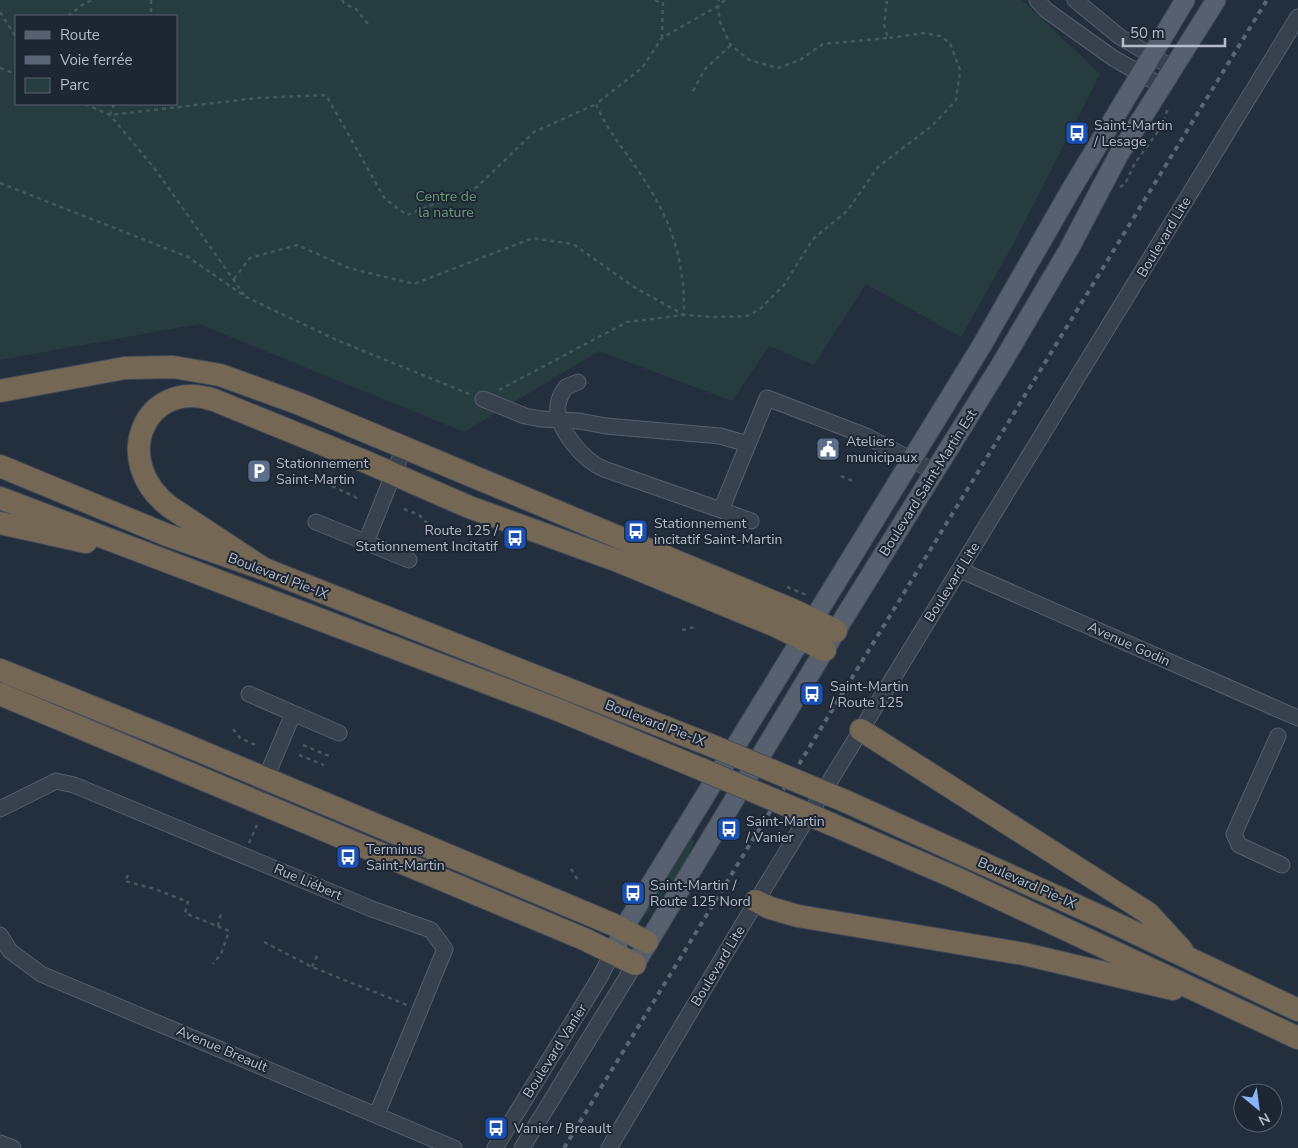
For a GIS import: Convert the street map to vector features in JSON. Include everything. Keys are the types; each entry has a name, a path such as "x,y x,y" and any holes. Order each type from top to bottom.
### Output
{"highway":[{"path":"0,391 125,368 154,366 188,369 220,375 258,387 814,620 831,640"},
{"path":"264,569 170,507 158,497 147,482 140,466 138,442 147,421 160,408 183,398 207,398 394,474 469,507 618,561 803,639 831,640"},
{"name":"Boulevard Pie-IX","path":"0,466 167,535 264,569 715,747 845,801 1298,1010"},
{"name":"Boulevard Pie-IX","path":"0,498 556,709 701,769 956,878 1298,1038"},
{"path":"0,523 22,530 146,554"},
{"path":"0,670 265,778 624,930 647,942"},
{"path":"0,694 613,952 635,964"},
{"path":"861,730 1148,913 1189,959"},
{"path":"756,901 770,908 798,916 1024,954 1211,997"}],"main road":[{"name":"Boulevard Saint-Martin Est","path":"613,952 624,930 1001,313 1150,55 1185,0"},
{"name":"Boulevard Saint-Martin Est","path":"635,964 1010,349 1069,249 1118,156 1216,0"}],"street":[{"path":"1038,0 1046,10 1113,58 1162,86"},
{"path":"1075,0 1120,36 1173,68"},
{"name":"Boulevard Lite","path":"609,1148 756,901 1298,17"},
{"path":"578,382 569,384 561,394 558,405 560,419 579,451 596,466 751,521"},
{"path":"721,510 766,398 866,436 934,472"},
{"path":"483,399 525,416 606,426 720,436 748,444"},
{"path":"366,542 404,448"},
{"path":"316,522 409,560"},
{"name":"Avenue Godin","path":"960,570 1298,718"},
{"path":"249,694 339,733"},
{"path":"256,801 293,714"},
{"path":"1278,736 1234,834 1239,845 1282,865"},
{"name":"Rue Liébert","path":"0,809 56,780 74,785 372,909 431,930 445,949 377,1114"},
{"name":"Avenue Breault","path":"0,936 10,951 41,974 454,1148"},
{"name":"Boulevard Vanier","path":"494,1148 600,977 613,952"},
{"name":"Boulevard Vanier","path":"522,1148 635,964"},
{"path":"0,1143 13,1148"}],"path":[{"path":"69,15 84,2 92,0"},
{"path":"151,0 151,15"},
{"path":"342,0 345,4 356,9 368,24"},
{"path":"655,0 662,4"},
{"path":"662,38 663,0"},
{"path":"0,183 188,257 246,297 339,342 483,399 627,322 684,315 715,317 747,316 760,309 784,285 813,239 847,211 878,167 933,125 956,100 960,70 950,43 940,36 924,33 823,44 800,60 778,68 749,60 731,45 720,22 718,0"},
{"path":"110,115 257,98 326,95 385,199 407,215 477,188 534,132 596,104 642,68 662,38 718,6 725,0"},
{"path":"887,1 884,25 888,38"},
{"path":"0,12 15,35"},
{"path":"693,91 705,69 731,45"},
{"path":"0,68 15,74"},
{"path":"596,104 604,124 638,170 666,215 680,256 685,292 684,315"},
{"path":"87,105 110,115 155,169 246,297"},
{"path":"110,115 114,105"},
{"path":"234,279 250,258 297,246 349,268 414,284 533,238 573,244 634,286 684,315"},
{"path":"841,476 856,482"},
{"path":"332,486 358,498"},
{"path":"404,509 419,515 427,523"},
{"path":"682,630 696,627"},
{"path":"233,729 240,738 256,745"},
{"path":"303,745 329,756"},
{"path":"299,755 324,765"},
{"path":"249,843 257,825"},
{"path":"572,869 579,882"},
{"path":"128,875 125,881 155,888 188,902 185,913 229,931 220,954 213,964"},
{"path":"218,926 221,913"},
{"path":"264,942 312,966 420,1010"},
{"path":"312,966 317,956"}],"green space":[{"name":"Centre de la nature","path":"0,0 1022,0 1100,74 1014,243 961,337 866,284 814,365 769,346 732,401 599,351 464,432 199,324 0,360"},
{"path":"690,839 694,842 679,872 667,890 645,916 644,915"}],"railway":[{"path":"564,1148 1267,0"}],"place":[{"name":"Saint-Martin / Lesage","path":"1077,133"},
{"name":"Ateliers municipaux","path":"828,449"},
{"name":"Stationnement Saint-Martin","path":"259,471"},
{"name":"Stationnement incitatif Saint-Martin","path":"636,531"},
{"name":"Route 125 / Stationnement Incitatif","path":"515,538"},
{"name":"Saint-Martin / Route 125","path":"812,694"},
{"name":"Saint-Martin / Vanier","path":"729,829"},
{"name":"Terminus Saint-Martin","path":"348,857"},
{"name":"Saint-Martin / Route 125 Nord","path":"633,893"},
{"name":"Vanier / Breault","path":"496,1128"}]}
